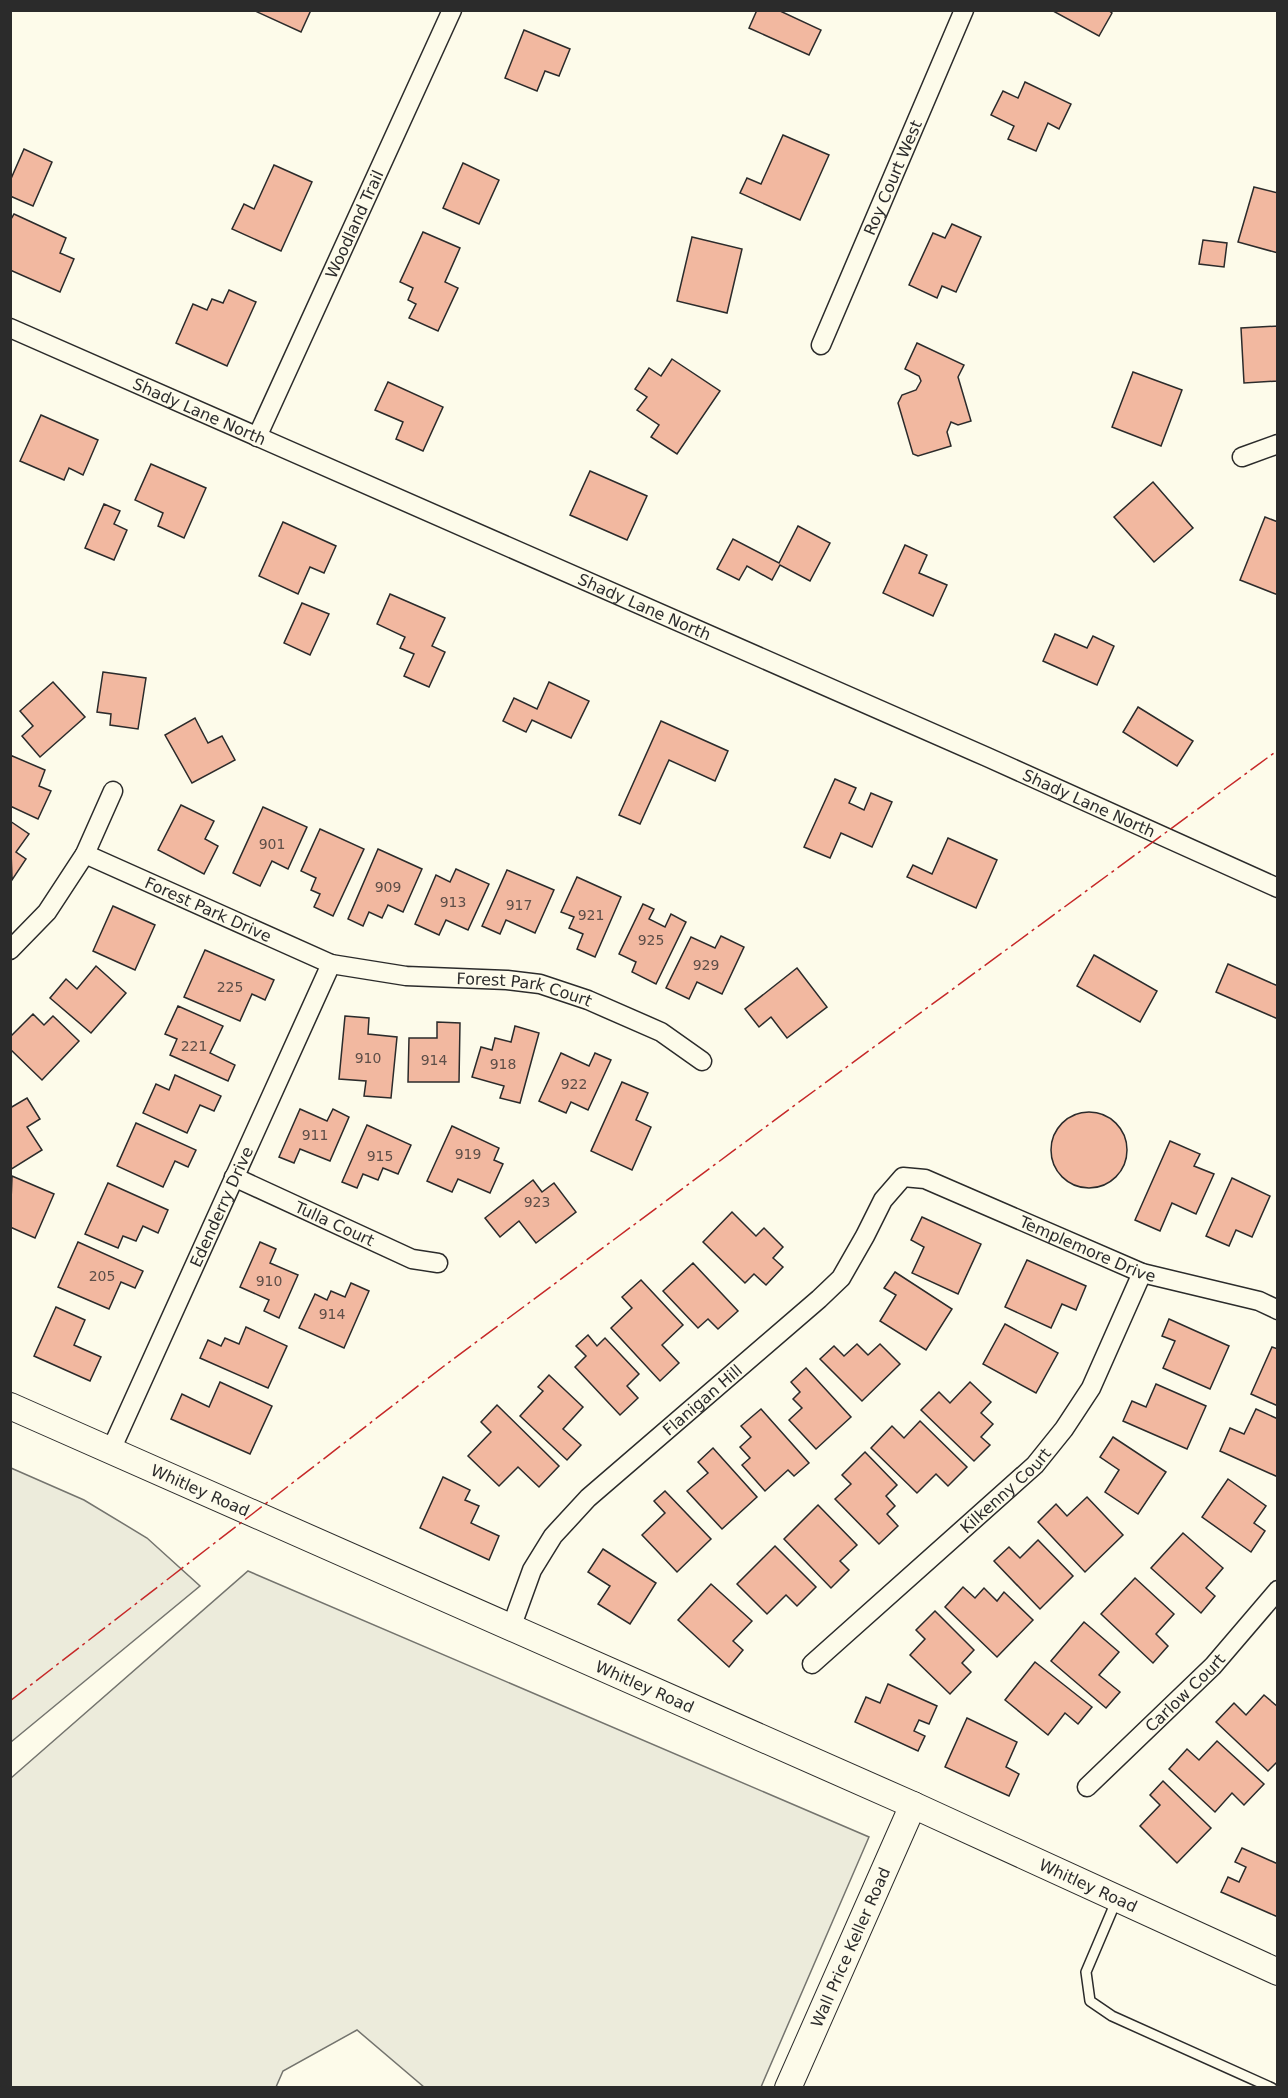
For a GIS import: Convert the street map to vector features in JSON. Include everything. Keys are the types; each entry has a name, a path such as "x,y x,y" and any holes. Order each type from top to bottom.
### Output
{"street":[{"name":"Woodland Trail","path":"257,436 452,10"},
{"name":"Roy Court West","path":"821,345 964,10"},
{"name":"Shady Lane North","path":"10,328 987,757 1278,888"},
{"path":"1242,457 1278,444"},
{"path":"10,950 47,912 85,854 113,792"},
{"name":"Forest Park Drive","path":"85,854 331,964"},
{"name":"Forest Park Court","path":"331,964 406,976 507,980 540,984 588,1000 643,1023 661,1032 702,1061"},
{"name":"Edenderry Drive","path":"111,1450 331,964"},
{"name":"Templemore Drive","path":"903,1176 925,1179 1142,1273 1258,1301 1278,1310"},
{"name":"Flanigan Hill","path":"511,1628 532,1570 553,1536 588,1498 841,1278 883,1200 903,1176"},
{"name":"Tulla Court","path":"234,1177 412,1259 438,1263"},
{"name":"Kilkenny Court","path":"812,1664 1035,1466 1065,1429 1091,1388 1142,1273"},
{"name":"Whitley Road","path":"10,1406 913,1805 1278,1972"},
{"name":"Carlow Court","path":"1087,1787 1214,1666 1278,1590"},
{"name":"Wall Price Keller Road","path":"788,2088 913,1805"}],"lane":[{"path":"1117,1898 1086,1972 1090,2001 1112,2016 1272,2088"}],"shaded area":[{"path":"11,1468 84,1500 147,1538 200,1586 11,1742"},
{"path":"248,1571 869,1837 761,2087 424,2087 357,2030 283,2071 276,2087 11,2087 11,1778"}],"building":[{"path":"253,10 311,10 301,32"},
{"path":"757,10 778,10 821,30 809,55 749,28"},
{"path":"1108,10 1112,13 1099,36 1053,11"},
{"path":"524,30 570,49 559,76 545,71 537,91 505,78"},
{"path":"1025,82 1071,104 1059,129 1048,123 1036,151 1008,139 1014,126 991,115 1003,91 1018,98"},
{"path":"783,135 829,155 800,220 740,193 747,178 761,184"},
{"path":"24,149 52,162 33,206 10,196 10,181"},
{"path":"463,163 499,180 479,224 443,208"},
{"path":"274,165 312,182 281,251 232,229 244,204 254,209"},
{"path":"1254,187 1278,193 1278,253 1238,242"},
{"path":"14,214 66,238 60,253 74,259 60,292 10,270 10,221"},
{"path":"952,224 981,237 956,292 942,286 937,298 909,285 933,233 945,238"},
{"path":"423,232 460,248 445,282 458,288 438,331 409,318 416,304 408,300 413,288 400,282"},
{"path":"692,237 742,249 727,313 677,301"},
{"path":"1203,240 1227,243 1224,267 1199,264"},
{"path":"229,290 256,302 227,366 176,343 193,304 207,310 212,299 223,303"},
{"path":"1278,326 1278,381 1244,383 1241,328"},
{"path":"917,343 964,365 958,377 971,421 958,425 951,422 947,432 951,446 918,456 913,454 898,403 902,395 916,390 921,381 919,376 905,369"},
{"path":"672,359 720,391 677,454 651,437 659,425 637,410 647,397 635,389 649,368 661,376"},
{"path":"1133,372 1182,390 1161,446 1112,427"},
{"path":"388,382 443,407 423,451 396,439 403,422 375,410"},
{"path":"41,415 98,440 83,475 69,468 64,480 20,461"},
{"path":"151,464 206,488 184,538 158,526 163,513 135,500"},
{"path":"590,471 647,496 627,540 570,515"},
{"path":"1153,482 1193,528 1154,562 1114,517"},
{"path":"104,504 120,511 114,524 127,530 114,560 85,548"},
{"path":"1265,517 1278,522 1278,595 1240,580"},
{"path":"283,522 336,546 324,573 310,567 298,594 259,576"},
{"path":"798,526 830,543 810,581 780,565 772,580 747,566 739,580 717,569 733,539 779,563"},
{"path":"905,545 927,555 919,573 947,585 933,616 883,593"},
{"path":"390,594 445,618 432,646 445,652 429,687 404,676 414,654 400,648 405,637 377,624"},
{"path":"302,603 329,614 310,655 284,643"},
{"path":"1055,634 1087,648 1093,636 1114,646 1097,685 1043,661"},
{"path":"103,672 146,678 138,729 110,725 111,714 97,712"},
{"path":"53,682 85,717 40,757 22,736 33,726 20,711"},
{"path":"549,682 589,701 571,738 532,720 526,732 503,721 514,698 537,709"},
{"path":"1138,707 1193,741 1177,766 1123,732"},
{"path":"195,718 208,743 222,736 235,760 192,783 165,735"},
{"path":"661,721 728,751 715,781 669,760 640,824 619,815"},
{"path":"10,755 45,770 39,786 51,791 38,819 10,806"},
{"path":"835,779 856,788 849,803 864,810 871,793 892,802 872,847 841,833 830,858 804,847"},
{"path":"181,805 214,821 205,839 218,846 204,874 158,850"},
{"path":"263,807 307,827 288,869 272,861 260,886 233,873"},
{"path":"10,821 29,834 16,852 26,859 12,880"},
{"path":"320,829 364,849 333,916 314,907 320,894 311,890 316,878 301,871"},
{"path":"948,838 997,860 976,908 907,877 913,865 932,874"},
{"path":"378,849 422,869 403,912 388,905 382,918 369,912 363,926 348,919"},
{"path":"456,869 489,884 468,930 446,920 439,935 415,924 436,875 450,882"},
{"path":"507,870 554,890 535,933 506,920 500,934 482,926"},
{"path":"577,877 621,897 595,957 577,949 583,934 569,928 574,917 561,912"},
{"path":"643,904 654,909 649,919 665,927 671,914 686,922 656,984 632,972 636,962 619,954"},
{"path":"113,906 155,925 135,970 93,951"},
{"path":"721,936 744,947 722,994 697,982 689,999 666,988 691,937 715,948"},
{"path":"205,950 274,980 265,1000 252,994 240,1021 184,997"},
{"path":"1094,955 1157,991 1140,1022 1077,986"},
{"path":"1228,964 1278,986 1278,1019 1216,992"},
{"path":"96,966 126,993 91,1033 50,998 66,979 77,989"},
{"path":"797,968 827,1007 787,1038 771,1017 759,1027 745,1009"},
{"path":"178,1006 223,1026 210,1053 235,1065 228,1081 170,1055 177,1039 165,1034"},
{"path":"33,1014 44,1025 53,1016 79,1041 42,1080 10,1049 10,1037"},
{"path":"345,1016 369,1018 368,1034 397,1037 391,1098 364,1096 366,1081 339,1079"},
{"path":"437,1022 460,1023 459,1082 408,1082 409,1038 437,1038"},
{"path":"515,1026 539,1033 520,1103 500,1098 504,1086 472,1077 481,1047 492,1050 495,1038 511,1042"},
{"path":"561,1053 589,1066 595,1053 611,1060 588,1110 571,1102 566,1113 539,1101"},
{"path":"175,1075 221,1096 214,1111 200,1105 187,1133 143,1113 156,1084 169,1090"},
{"path":"622,1082 648,1093 636,1120 651,1127 632,1170 591,1151"},
{"path":"27,1098 40,1119 27,1127 42,1150 10,1170 10,1108"},
{"path":"300,1109 327,1121 333,1109 349,1117 330,1161 300,1149 294,1163 279,1157"},
{"path":"1082,1112 1096,1112 1110,1118 1121,1129 1127,1143 1124,1165 1116,1177 1096,1188 1082,1188 1068,1182 1057,1171 1051,1157 1051,1143 1057,1129 1068,1118"},
{"path":"136,1123 196,1150 188,1167 175,1161 163,1187 117,1166"},
{"path":"367,1125 411,1145 398,1174 383,1168 378,1180 363,1174 357,1188 342,1182"},
{"path":"452,1126 499,1148 494,1160 503,1164 490,1193 458,1179 452,1192 427,1181"},
{"path":"1170,1141 1200,1154 1194,1166 1214,1174 1196,1214 1172,1203 1160,1231 1135,1220"},
{"path":"12,1176 54,1194 35,1238 10,1227"},
{"path":"1232,1178 1270,1196 1252,1237 1236,1230 1229,1246 1206,1236"},
{"path":"533,1180 542,1192 554,1183 576,1212 536,1243 519,1221 500,1237 485,1218"},
{"path":"108,1183 168,1210 158,1233 143,1226 136,1241 123,1236 118,1248 85,1234"},
{"path":"732,1212 756,1236 764,1228 783,1247 773,1258 783,1267 766,1285 754,1274 745,1283 703,1242"},
{"path":"922,1217 981,1244 958,1294 912,1273 924,1247 911,1240"},
{"path":"78,1242 143,1271 135,1288 121,1282 109,1309 58,1287"},
{"path":"260,1242 276,1249 270,1263 298,1275 279,1318 264,1311 269,1300 240,1287"},
{"path":"1027,1260 1086,1286 1076,1310 1062,1304 1051,1328 1005,1307"},
{"path":"693,1263 738,1311 718,1329 708,1319 698,1328 663,1291"},
{"path":"895,1272 952,1309 926,1350 880,1321 896,1295 884,1288"},
{"path":"641,1280 683,1325 662,1345 679,1363 660,1381 611,1328 632,1308 622,1297"},
{"path":"351,1283 369,1291 344,1348 299,1328 315,1294 327,1300 331,1291 345,1297"},
{"path":"56,1307 85,1320 74,1345 101,1357 90,1381 34,1356"},
{"path":"1169,1319 1229,1346 1210,1389 1163,1368 1175,1341 1162,1336"},
{"path":"1005,1324 1058,1353 1036,1393 983,1364"},
{"path":"246,1327 287,1346 268,1388 200,1358 208,1340 221,1346 225,1338 239,1344"},
{"path":"588,1335 597,1346 605,1338 639,1374 627,1386 638,1398 620,1415 575,1367 586,1356 576,1346"},
{"path":"857,1344 868,1355 880,1344 900,1364 862,1401 820,1359 834,1346 844,1356"},
{"path":"1272,1347 1278,1349 1278,1406 1251,1394"},
{"path":"806,1368 851,1417 816,1449 789,1420 802,1408 793,1399 800,1392 791,1382"},
{"path":"549,1375 583,1407 563,1429 581,1445 567,1460 520,1416 543,1391 538,1387"},
{"path":"220,1382 272,1406 250,1454 171,1419 182,1394 209,1407"},
{"path":"970,1382 991,1402 981,1413 993,1424 981,1437 990,1445 974,1461 921,1410 939,1392 950,1403"},
{"path":"1156,1384 1206,1406 1187,1449 1123,1421 1132,1401 1146,1407"},
{"path":"497,1405 559,1466 539,1487 518,1467 499,1486 468,1456 491,1432 481,1422"},
{"path":"761,1409 809,1463 794,1476 788,1470 765,1491 742,1465 750,1458 740,1447 751,1437 741,1426"},
{"path":"1256,1409 1278,1419 1278,1477 1220,1451 1230,1428 1244,1434"},
{"path":"920,1421 967,1467 948,1486 936,1474 917,1493 871,1448 892,1426 904,1438"},
{"path":"1113,1437 1166,1472 1138,1514 1105,1492 1119,1470 1100,1457"},
{"path":"713,1448 757,1497 722,1529 687,1491 708,1473 698,1462"},
{"path":"865,1452 897,1485 886,1496 895,1506 887,1514 898,1526 879,1544 835,1499 851,1484 842,1475"},
{"path":"443,1477 470,1490 465,1500 479,1506 471,1523 499,1536 489,1560 420,1528"},
{"path":"1228,1479 1266,1506 1254,1523 1265,1531 1251,1552 1202,1517"},
{"path":"665,1491 711,1539 677,1572 642,1535 665,1513 654,1501"},
{"path":"1087,1497 1123,1535 1085,1572 1038,1522 1056,1504 1067,1516"},
{"path":"818,1505 857,1545 840,1561 849,1570 831,1588 784,1539"},
{"path":"1183,1533 1223,1568 1206,1588 1215,1596 1201,1613 1151,1568"},
{"path":"1038,1540 1073,1576 1040,1609 994,1561 1009,1547 1020,1558"},
{"path":"775,1546 816,1587 797,1606 786,1595 767,1614 737,1584"},
{"path":"603,1549 656,1583 630,1624 598,1604 610,1586 588,1572"},
{"path":"1135,1578 1174,1614 1156,1634 1168,1646 1153,1663 1101,1614"},
{"path":"711,1584 752,1621 733,1641 743,1650 729,1667 678,1620"},
{"path":"963,1587 975,1598 984,1588 997,1601 1004,1592 1033,1620 997,1657 945,1607"},
{"path":"935,1611 974,1650 962,1663 971,1672 950,1694 910,1655 925,1639 916,1630"},
{"path":"1084,1622 1119,1652 1099,1675 1120,1692 1106,1708 1051,1661"},
{"path":"1035,1662 1092,1707 1078,1724 1065,1713 1048,1735 1005,1700"},
{"path":"888,1684 937,1706 929,1724 919,1720 914,1731 925,1736 918,1751 855,1722 866,1697 880,1703"},
{"path":"1264,1695 1278,1707 1278,1761 1268,1771 1216,1722 1234,1703 1246,1715"},
{"path":"967,1718 1017,1742 1006,1767 1019,1774 1009,1796 945,1767"},
{"path":"1217,1741 1264,1784 1244,1805 1232,1793 1215,1812 1169,1769 1187,1749 1199,1760"},
{"path":"1163,1781 1211,1828 1177,1863 1140,1826 1160,1805 1150,1795"},
{"path":"1242,1848 1278,1864 1278,1917 1221,1892 1228,1877 1239,1882 1246,1867 1235,1862"}],"power":[{"path":"10,1701 444,1366 1278,750"}]}
